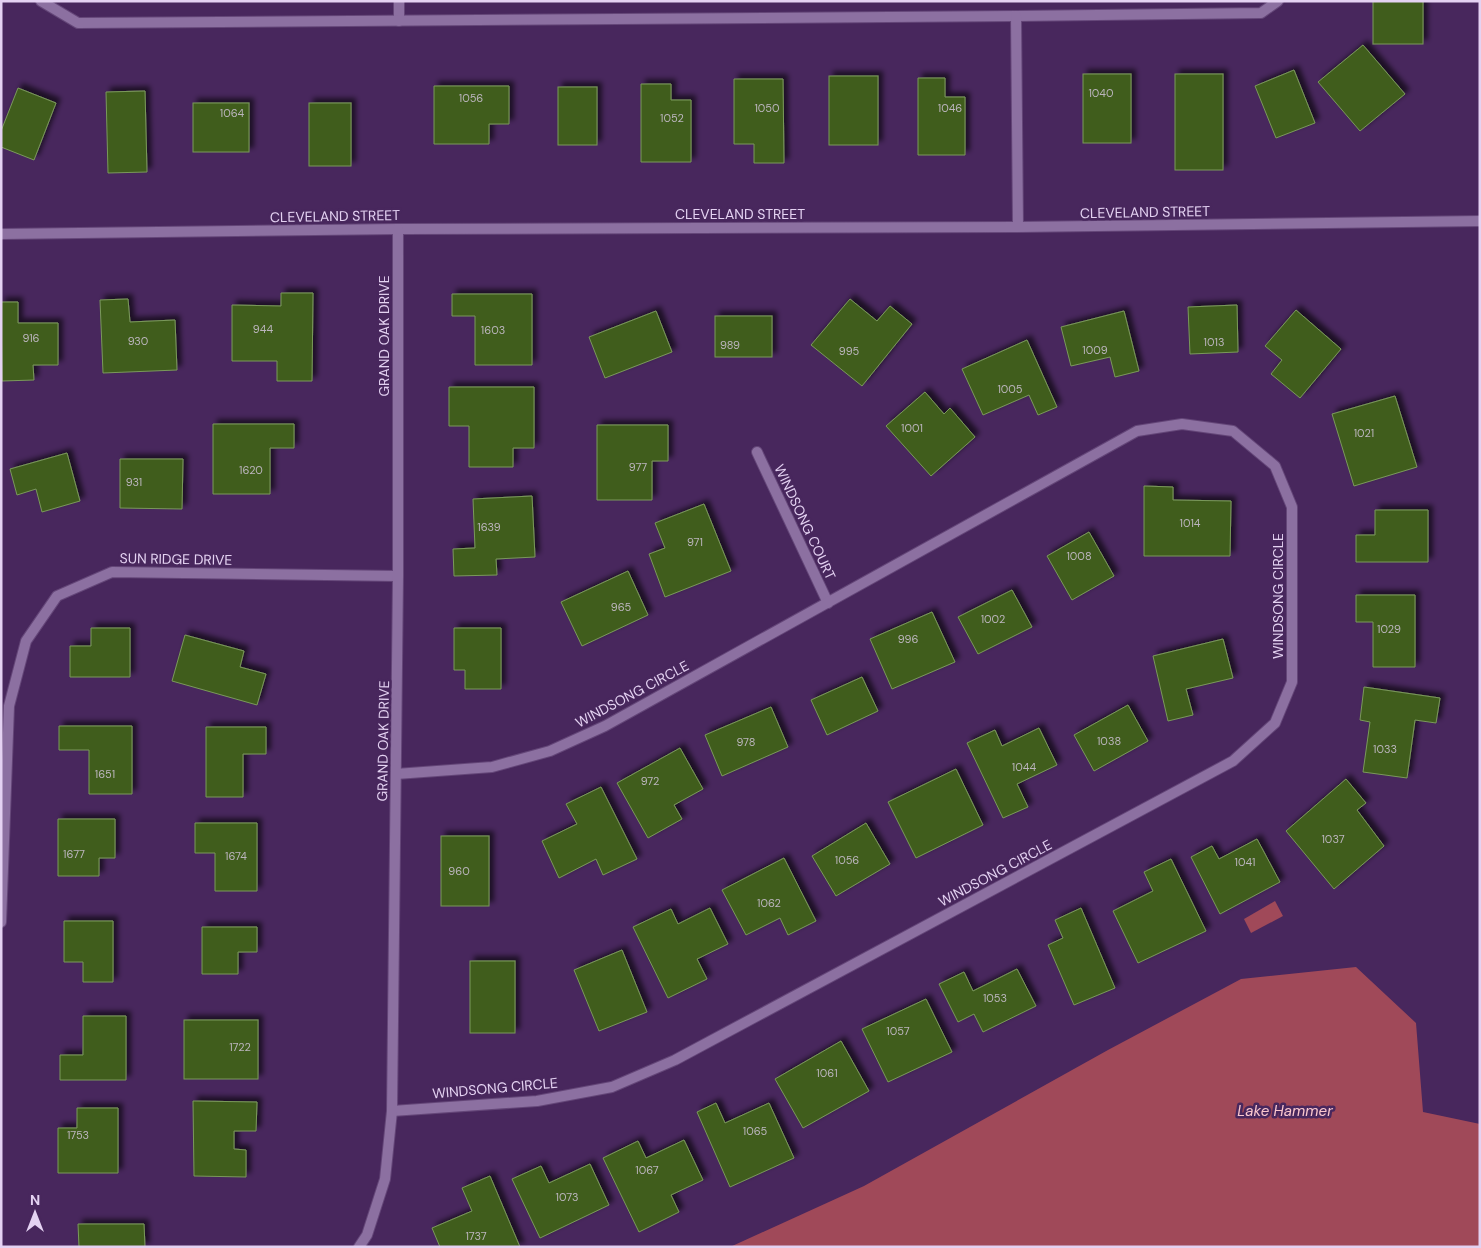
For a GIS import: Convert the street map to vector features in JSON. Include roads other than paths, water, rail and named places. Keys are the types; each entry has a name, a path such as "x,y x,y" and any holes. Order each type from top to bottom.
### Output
{"street":[{"path":"41,1 78,23 1261,13 1278,1"},
{"path":"399,20 400,1"},
{"path":"1016,16 1018,227"},
{"name":"CLEVELAND STREET","path":"1,234 398,229 1018,227 1480,221"},
{"name":"GRAND OAK DRIVE","path":"358,1247 368,1234 385,1179 392,1111 398,576 398,229"},
{"name":"WINDSONG CIRCLE","path":"392,1111 537,1100 612,1087 675,1060 1233,761 1275,723 1292,682 1292,507 1275,466 1233,431 1182,424 1137,431 606,726 550,751 492,767 396,774"},
{"name":"WINDSONG COURT","path":"757,452 828,603"},
{"name":"SUN RIDGE DRIVE","path":"1,922 8,706 26,641 57,596 112,572 398,576"}],"water":[{"path":"1275,901 1283,916 1251,933 1244,919"},
{"name":"Lake Hammer","path":"1356,967 1416,1023 1423,1112 1480,1124 1480,1247 730,1247 864,1186 1108,1050 1241,979"}]}
